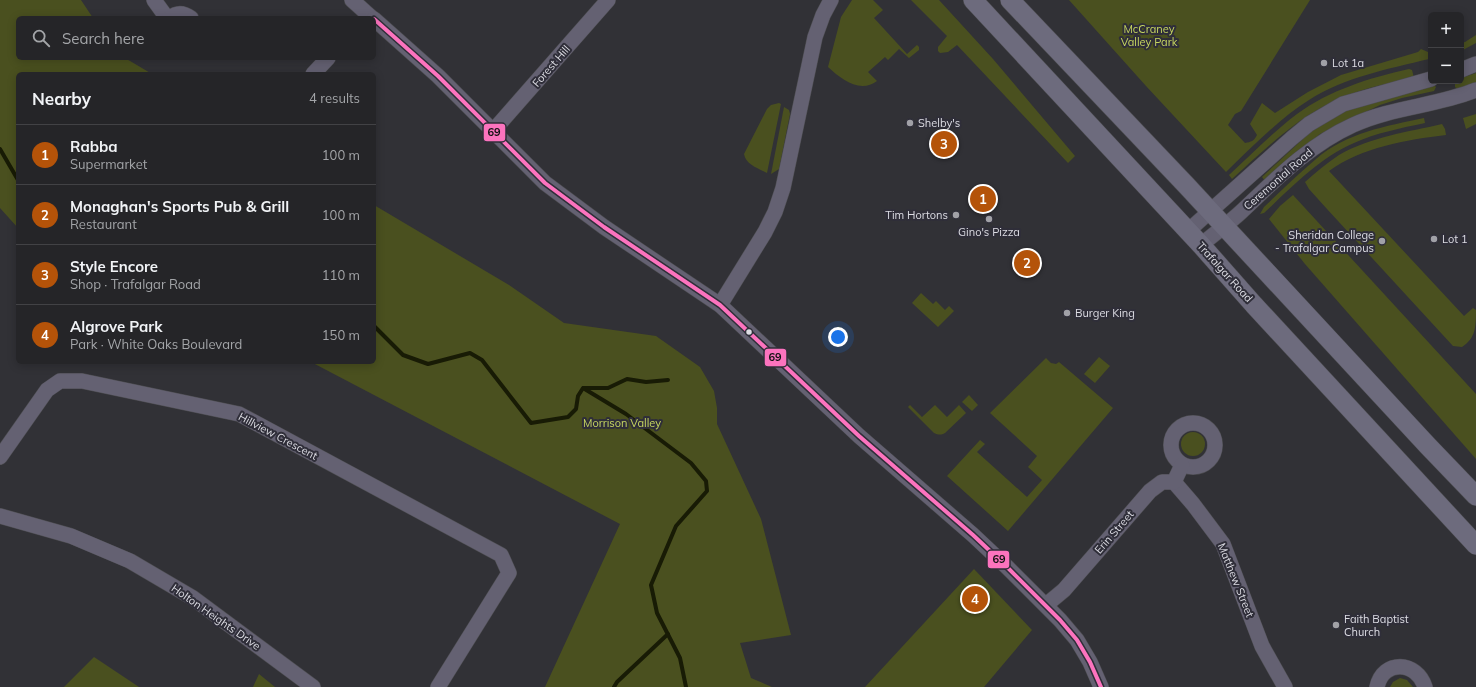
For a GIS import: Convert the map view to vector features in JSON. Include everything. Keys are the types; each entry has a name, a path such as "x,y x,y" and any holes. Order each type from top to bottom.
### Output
{"main road":[{"name":"Trafalgar Road","path":"973,0 1201,245 1476,545"},
{"path":"1010,0 1476,496"}],"street":[{"path":"154,0 166,16"},
{"path":"352,0 368,16"},
{"name":"Forest Hill","path":"494,131 608,0"},
{"path":"720,306 765,232 775,212 783,188 816,37 823,15 831,0"},
{"path":"173,16 181,13 188,16"},
{"path":"376,23 438,76 545,183 604,227 720,306 859,436 973,535 1046,605 1077,640 1090,662 1101,687"},
{"path":"315,72 326,60"},
{"path":"1464,69 1476,64"},
{"name":"Ceremonial Road","path":"1188,231 1309,124 1343,104 1428,80"},
{"name":"Ceremonial Road","path":"1201,245 1240,213 1283,172 1328,138 1372,118 1476,90"},
{"name":"Hillview Crescent","path":"0,457 48,390 60,381 82,381 239,414 501,555 509,573 438,687"},
{"path":"1174,482 1182,465"},
{"name":"Erin Street","path":"1046,605 1064,590 1150,492 1162,482 1174,482"},
{"name":"Matthew Street","path":"1174,482 1193,504 1222,544 1262,646 1285,687"},
{"name":"Holton Heights Drive","path":"0,516 71,536 130,561 193,598 313,687"},
{"path":"1377,687 1382,675 1388,670 1396,667 1404,667 1412,669 1418,674 1423,680 1425,687"}],"green space":[{"path":"0,0 81,0 92,16 16,16 16,60 128,60 149,72 16,72 16,226 0,208"},
{"path":"852,0 873,0 883,10 874,18 907,54 917,45 919,47 919,50 909,58 899,49 888,60 885,57 868,72 877,81 871,85 864,86 851,83 828,67 841,17"},
{"path":"911,0 939,0 993,59 1075,156 1068,163 957,45 948,52 940,53 938,51 938,47 947,36"},
{"name":"McCraney Valley Park","path":"1069,0 1310,0 1241,111 1235,114 1228,125 1245,143 1255,139 1257,135 1250,124 1262,103 1275,113 1308,92 1341,75 1418,52 1421,49 1428,52 1428,59 1383,70 1337,85 1309,100 1287,115 1226,172"},
{"path":"1476,35 1476,43 1464,49 1465,42"},
{"path":"1409,69 1412,70 1414,78 1384,84 1361,91 1336,100 1319,109 1289,129 1232,179 1229,175 1279,128 1297,114 1323,98 1350,86 1379,76"},
{"path":"1476,73 1476,83 1459,90 1455,87 1455,84 1464,84 1464,77"},
{"path":"1434,85 1436,87 1434,91 1402,98 1380,105 1320,134 1265,181 1262,177 1317,126 1343,109"},
{"path":"781,104 767,173 750,164 745,158 744,154 767,109 771,105"},
{"path":"784,107 789,110 790,114 779,169 771,174"},
{"path":"1476,114 1476,124 1466,129 1463,118"},
{"path":"1424,118 1425,123 1362,139 1341,149 1317,165 1264,213 1260,214 1264,207 1316,159 1328,150 1353,137 1367,132"},
{"path":"1442,124 1446,135 1415,139 1370,150 1329,171 1464,316 1473,308 1476,310 1473,336 1462,347 1453,346 1327,209 1309,189 1305,182 1330,161 1351,149 1376,139"},
{"path":"1293,195 1476,394 1476,459 1305,264 1269,219 1280,206"},
{"name":"Morrison Valley","path":"376,206 509,285 564,323 656,336 700,367 714,391 717,408 717,424 761,519 791,635 740,643 751,678 772,687 545,687 620,524 315,364 376,364"},
{"path":"921,293 933,304 936,301 945,310 949,306 954,311 938,327 912,303"},
{"path":"839,326 849,336 840,346 836,341 835,336"},
{"path":"1099,357 1110,366 1095,383 1084,374"},
{"path":"1046,358 1051,363 1056,364 1059,362 1113,408 1008,531 947,476 980,440 985,444 977,452 1027,497 1042,480 1028,467 1037,456 990,413"},
{"path":"969,395 978,405 972,411 962,402"},
{"path":"910,405 922,417 935,405 947,417 959,405 966,413 945,433 939,434 934,433 908,407"},
{"path":"1193,432 1198,433 1204,439 1204,449 1198,455 1193,456 1188,455 1182,449 1181,444 1182,439 1188,433"},
{"path":"974,569 1032,630 984,687 865,687"},
{"path":"94,657 139,687 64,687"},
{"path":"259,674 275,687 253,687"},
{"path":"1400,678 1407,680 1413,687 1390,687 1393,682"}],"waterway":[{"path":"0,149 16,177"},
{"path":"376,328 403,355 428,364 470,353 482,360 531,423 568,417 576,409 578,396 583,388 626,414 691,463 706,481 707,491 676,526 651,585 657,613 680,658 686,687"},
{"path":"584,388 608,388 627,379 646,382 668,380"},
{"path":"614,687 617,682 668,634"}],"transit line":[{"name":"69","path":"376,21 438,76 545,183 604,227 720,305 859,436 973,535 1060,620 1077,640 1090,662 1101,687"}],"place":[{"name":"Lot 1a","path":"1324,63"},
{"name":"Shelby's","path":"910,123"},
{"name":"Style Encore","path":"944,144"},
{"name":"Rabba","path":"983,199"},
{"name":"Tim Hortons","path":"956,215"},
{"name":"Gino's Pizza","path":"989,219"},
{"name":"Lot 1","path":"1434,239"},
{"name":"Sheridan College - Trafalgar Campus","path":"1382,241"},
{"name":"Monaghan's Sports Pub & Grill","path":"1027,263"},
{"name":"Burger King","path":"1067,313"},
{"name":"Algrove Park","path":"975,599"},
{"name":"Faith Baptist Church","path":"1336,625"}]}
